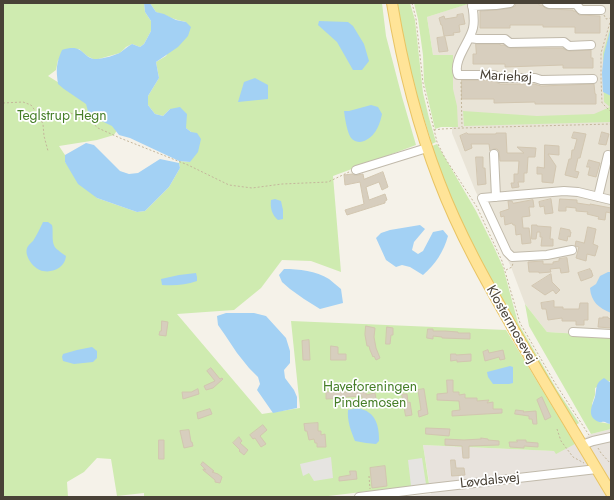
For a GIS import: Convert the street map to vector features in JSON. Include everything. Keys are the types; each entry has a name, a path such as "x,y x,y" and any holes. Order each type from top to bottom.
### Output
{"main road":[{"name":"Klostermosevej","path":"392,3 403,63 421,128 439,181 462,234 489,288 611,493"}],"street":[{"name":"Mariehøj","path":"510,3 496,5 472,4 474,20 473,28 470,38 461,53 457,71 458,75 494,75 500,78 535,78 541,80 593,79"},
{"path":"546,3 576,4 581,10 589,7 601,10"},
{"path":"470,38 505,39 510,43 564,42 569,46 591,45"},
{"path":"356,170 428,148"},
{"path":"494,154 496,197"},
{"path":"598,197 608,155"},
{"path":"572,250 547,255 512,257 507,252 482,198 564,191 578,192 611,200"},
{"path":"573,332 611,334"},
{"path":"582,445 611,437"},
{"name":"Løvdalsvej","path":"359,497 595,466"}],"path":[{"path":"412,3 416,20 423,84 438,142 445,158 476,207 502,261 520,322 555,383 601,453 611,464"},
{"path":"611,19 601,53 602,103 611,112"},
{"path":"461,75 462,128"},
{"path":"3,103 23,102 31,105 43,124 44,136 48,151"},
{"path":"39,116 61,112 76,114 87,118 98,128 188,165 230,185 252,188 282,184 328,182 356,170"},
{"path":"434,130 611,124"},
{"path":"505,270 512,267 512,257"},
{"path":"557,429 561,441 573,457 584,463 595,466"},
{"path":"369,476 371,496"}],"shaded area":[{"path":"468,3 611,3 611,336 547,332 525,304 511,267 475,190 452,133 453,55 433,55 427,17"},
{"path":"611,429 611,497 403,497 431,494 423,445 555,451 575,444 591,434"},
{"path":"331,457 333,478 314,481 309,473 303,476 300,464"},
{"path":"422,458 426,484 411,486 408,460"}],"green space":[{"path":"3,3 144,3 145,12 151,21 151,31 144,44 140,47 132,44 120,53 95,60 87,56 79,49 58,60 56,70 48,76 122,122 114,135 97,140 59,146 65,155 65,162 97,198 137,212 145,211 169,187 180,168 179,161 190,162 191,132 186,128 186,114 170,109 163,116 155,114 148,105 148,96 159,78 156,62 166,56 186,22 156,12 150,3 382,3 386,36 416,145 333,176 341,272 311,261 282,260 261,288 234,310 177,314 262,414 300,408 291,321 506,330 575,444 556,454 554,451 423,445 429,484 320,497 144,497 144,493 117,496 111,459 97,458 84,472 67,482 68,497 3,497"},
{"path":"399,3 410,3 415,20 423,93 436,142 432,144 409,70 396,5"},
{"path":"414,3 468,4 427,17 433,55 453,55 453,89 457,106 458,127 441,127 435,129 424,82 423,55 418,19"},
{"path":"611,25 611,122 464,126 463,111 537,116 594,114 610,107 604,102 603,53"},
{"path":"437,144 476,211 503,267 518,323 557,390 579,423 576,425 500,299 462,223 443,180 432,146"},
{"path":"525,304 547,332 611,336 611,383 610,381 595,388 595,395 592,404 599,422 611,424 611,429 591,434 529,326"}],"water":[{"path":"144,3 150,3 156,12 176,20 186,22 191,27 188,36 178,47 156,62 159,78 148,96 148,105 155,114 163,116 170,109 180,107 187,114 186,128 191,132 197,133 201,139 198,152 190,162 179,161 130,138 119,135 112,126 89,115 86,104 58,84 57,67 62,50 75,48 92,59 97,59 106,58 121,52 132,44 140,47 144,44 151,31 151,21 145,12"},
{"path":"319,21 348,22 353,26 364,44 369,61 362,70 353,70 337,42 318,25"},
{"path":"610,31 611,96 603,92 602,73 604,54"},
{"path":"255,78 268,85 268,99 238,102 244,82"},
{"path":"371,105 378,107 382,114 380,123 373,135 365,141 355,141 350,137 346,126 344,111"},
{"path":"86,143 94,145 120,171 129,174 138,173 160,159 179,163 180,168 169,187 145,211 137,212 97,198 78,184 65,162 65,155"},
{"path":"275,199 281,201 283,219 278,220 272,211 271,200"},
{"path":"43,222 48,222 52,225 54,245 66,256 64,263 61,266 51,271 43,271 34,266 26,252 27,247 33,241"},
{"path":"420,225 425,229 414,242 412,250 418,254 423,251 433,232 443,230 448,236 438,257 423,275 410,267 402,265 396,267 386,260 376,238 381,233 390,230"},
{"path":"284,269 307,271 319,274 329,279 341,289 343,303 320,309 282,282 279,275"},
{"path":"611,272 611,313 596,304 592,297 590,288 596,284 600,276"},
{"path":"196,273 197,281 180,285 162,285 161,279"},
{"path":"226,313 254,313 266,316 286,338 290,351 290,363 284,370 285,378 294,390 297,397 297,408 273,413 257,390 260,384 258,377 237,353 218,325 217,316"},
{"path":"92,347 97,351 97,358 93,362 74,364 63,361 63,354"},
{"path":"510,366 513,367 513,383 493,384 488,377 487,372"},
{"path":"604,378 611,383 611,424 595,420 591,414 597,386"},
{"path":"359,408 367,411 376,421 379,441 376,444 355,441 349,422 348,410"}],"building":[{"path":"515,3 539,3 539,5 549,9 573,10 579,15 600,16 600,33 575,33 575,27 543,27 543,25 510,25 510,28 480,28 480,11 511,8 515,6"},
{"path":"463,14 465,24 459,25 460,32 453,33 454,35 444,36 439,18 444,16 445,19 457,17 457,15"},
{"path":"445,37 448,51 439,52 437,38"},
{"path":"476,44 500,44 510,48 562,48 569,51 591,50 593,68 563,68 563,65 505,67 505,64 473,64 473,54 476,54"},
{"path":"462,80 490,80 500,84 534,84 541,86 594,84 596,104 535,104 535,102 494,103 494,99 462,99"},
{"path":"574,132 586,134 575,171 579,172 577,178 565,175 569,159 571,159 572,150 574,150 577,139 572,138"},
{"path":"602,132 609,134 606,145 599,144"},
{"path":"467,133 506,133 507,153 524,153 517,147 536,148 535,157 528,157 527,173 524,173 524,182 518,182 519,187 512,188 511,183 514,183 514,174 518,174 519,161 500,161 499,151 494,149 490,151 489,144 471,144 472,148 465,151 460,136"},
{"path":"545,145 559,146 559,155 548,154 556,166 553,183 542,182 542,174 537,174 537,167 544,168"},
{"path":"476,157 483,157 483,168 485,168 486,184 478,185"},
{"path":"589,160 600,163 596,177 588,175 590,167 587,167"},
{"path":"383,172 388,187 382,190 379,182 366,187 369,200 385,194 387,200 385,203 347,215 345,210 364,204 360,182 345,185 344,175 363,174 364,179"},
{"path":"551,199 553,213 545,214 544,206 540,207 539,202"},
{"path":"560,199 577,200 577,203 611,208 611,213 606,212 605,220 598,219 599,217 587,214 588,212 576,211 576,208 566,207 566,211 559,211"},
{"path":"533,200 534,207 529,207 530,216 522,217 523,228 529,228 531,243 522,244 521,234 516,235 515,225 512,223 505,225 504,216 501,217 500,212 509,209 508,201 512,201 513,203"},
{"path":"532,225 551,227 550,239 553,239 553,246 541,246 542,237 540,237 540,232 537,232 536,239 532,239"},
{"path":"588,227 596,229 593,244 598,246 595,256 587,254 586,261 576,258 579,247 575,246 576,241 584,243"},
{"path":"561,228 570,230 571,232 567,241 559,239"},
{"path":"567,258 569,272 561,273 560,268 550,269 551,272 529,272 528,262 543,261 543,264 553,264 553,262 559,261 559,259"},
{"path":"590,269 593,276 581,281 578,273"},
{"path":"551,274 552,282 560,290 556,294 553,290 545,295 532,286"},
{"path":"554,301 554,307 563,307 563,309 579,309 580,303 588,303 588,320 584,320 584,325 576,325 576,321 562,321 562,318 548,320 546,309 542,309 541,303"},
{"path":"608,317 611,319 611,328 598,327 599,318"},
{"path":"162,321 168,322 166,336 159,335"},
{"path":"366,326 375,328 374,337 380,358 376,360 374,356 373,357 369,346 367,346 365,335"},
{"path":"387,327 393,328 393,335 391,335 390,344 386,344"},
{"path":"428,329 433,329 433,331 470,333 470,339 442,338 433,336 433,339 427,338"},
{"path":"309,340 310,360 303,360 302,341"},
{"path":"331,346 338,347 338,354 346,354 346,360 331,360"},
{"path":"488,350 489,353 503,350 505,359 500,360 499,357 485,361 483,352"},
{"path":"451,354 471,354 471,361 451,361"},
{"path":"211,368 220,379 223,379 213,388 206,390 204,386 215,381 207,371"},
{"path":"447,380 453,380 453,392 459,392 459,395 465,394 465,398 477,398 477,401 489,400 487,403 493,402 493,409 502,409 502,413 452,416 452,411 460,410 459,401 437,400 437,394 447,393"},
{"path":"198,389 199,394 183,399 182,392 191,392"},
{"path":"366,389 366,395 375,393 376,399 363,403 362,396 326,399 326,392 349,392 349,390"},
{"path":"424,389 428,414 419,417 418,411 421,410 418,390"},
{"path":"402,394 407,394 412,415 406,416"},
{"path":"542,397 551,417 545,420 537,400"},
{"path":"210,409 212,414 198,419 197,413"},
{"path":"516,410 524,411 523,412 536,411 537,424 533,424 532,419 529,419 529,416 515,414"},
{"path":"318,423 318,431 321,431 321,435 325,434 326,447 317,447 317,443 315,443 314,439 309,440 307,431 305,431 304,424"},
{"path":"263,425 267,430 260,436 266,444 261,447 255,438 253,439 250,435"},
{"path":"426,428 450,429 449,436 426,434"},
{"path":"189,430 193,446 184,448 180,431"},
{"path":"239,437 242,441 240,443 248,450 244,455 233,443"},
{"path":"481,438 499,441 499,445 469,446 469,458 463,458 462,446 445,445 445,439 464,440"},
{"path":"159,440 164,440 164,459 159,459"},
{"path":"517,440 526,440 526,442 538,443 538,447 510,447 509,442 517,442"},
{"path":"451,460 455,460 456,468 464,468 465,475 452,476"},
{"path":"203,462 214,471 212,472 222,477 220,483 215,482 215,480 203,470 206,470 201,465"},
{"path":"385,466 387,486 372,488 370,468"},
{"path":"350,471 356,471 357,479 339,481 339,477 350,475"}],"park label":[{"name":"Teglstrup Hegn","path":"62,117"},
{"name":"Haveforeningen Pindemosen","path":"370,396"}]}
